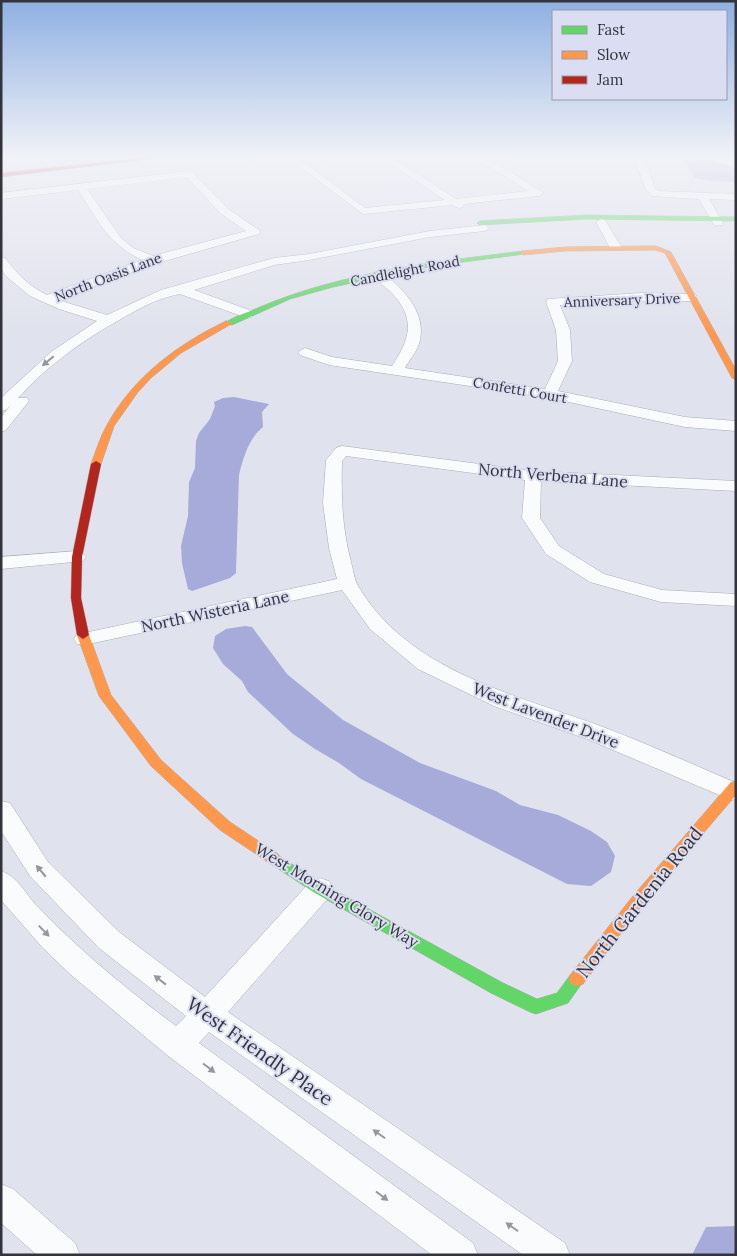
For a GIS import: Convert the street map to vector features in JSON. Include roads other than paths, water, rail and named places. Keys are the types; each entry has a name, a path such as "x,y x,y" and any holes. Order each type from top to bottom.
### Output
{"street":[{"path":"100,216 117,240 129,250 151,260"},
{"name":"North Oasis Lane","path":"48,300 86,283 151,260 182,250 255,232 231,216"},
{"path":"471,216 477,221 534,224 718,221 736,219"},
{"path":"715,216 718,221"},
{"path":"1,408 28,378 63,349 110,320 168,292 182,290 238,271 293,257 309,257 430,234 477,221 586,217 718,221 736,224"},
{"path":"601,222 616,248"},
{"name":"Candlelight Road","path":"169,358 213,330 288,298 378,275 479,257 565,249 656,248 668,252 692,297"},
{"path":"1,260 5,274 22,287 72,310 110,320"},
{"path":"378,275 400,292 411,310 414,324 412,343 396,371"},
{"path":"182,290 247,314"},
{"path":"1,427 9,416 13,395 88,343 123,323 178,296 182,290"},
{"name":"Anniversary Drive","path":"550,394 565,361 562,330 552,302 642,297 692,297"},
{"path":"692,297 736,378"},
{"name":"Confetti Court","path":"305,352 329,361 550,394 685,422 736,426"},
{"name":"West Morning Glory Way","path":"169,358 134,392 112,422 95,468 77,557 76,598 84,639 105,696 156,763 225,826 320,889 497,988 536,1007"},
{"name":"North Verbena Lane","path":"342,451 533,476 736,486"},
{"name":"West Lavender Drive","path":"342,451 334,460 332,503 338,548 346,584 377,625 425,664 502,701 595,733 734,788"},
{"path":"533,476 531,518 552,550 597,578 661,596 736,600"},
{"path":"1,563 77,557"},
{"name":"North Wisteria Lane","path":"84,639 346,584"},
{"name":"North Gardenia Road","path":"536,1007 562,998 638,900 734,788"},
{"name":"West Friendly Place","path":"1,810 39,870 109,940 207,1015 552,1255"},
{"path":"1,881 22,909 74,961 178,1045 461,1255"},
{"path":"178,1045 320,889"},
{"path":"1,1201 63,1255"}],"water":[{"path":"234,397 269,404 262,412 263,427 250,443 239,475 236,573 230,578 192,591 188,589 182,563 181,546 188,516 189,482 195,468 196,441 199,433 210,419 215,406 214,402 223,398"},
{"path":"245,626 252,627 287,674 343,720 420,763 496,791 520,805 558,815 591,831 607,842 615,856 611,872 591,886 567,884 361,779 315,749 293,734 248,692 242,681 223,664 213,648 215,636 226,629"},
{"path":"736,1226 736,1255 692,1255 706,1227"}]}
